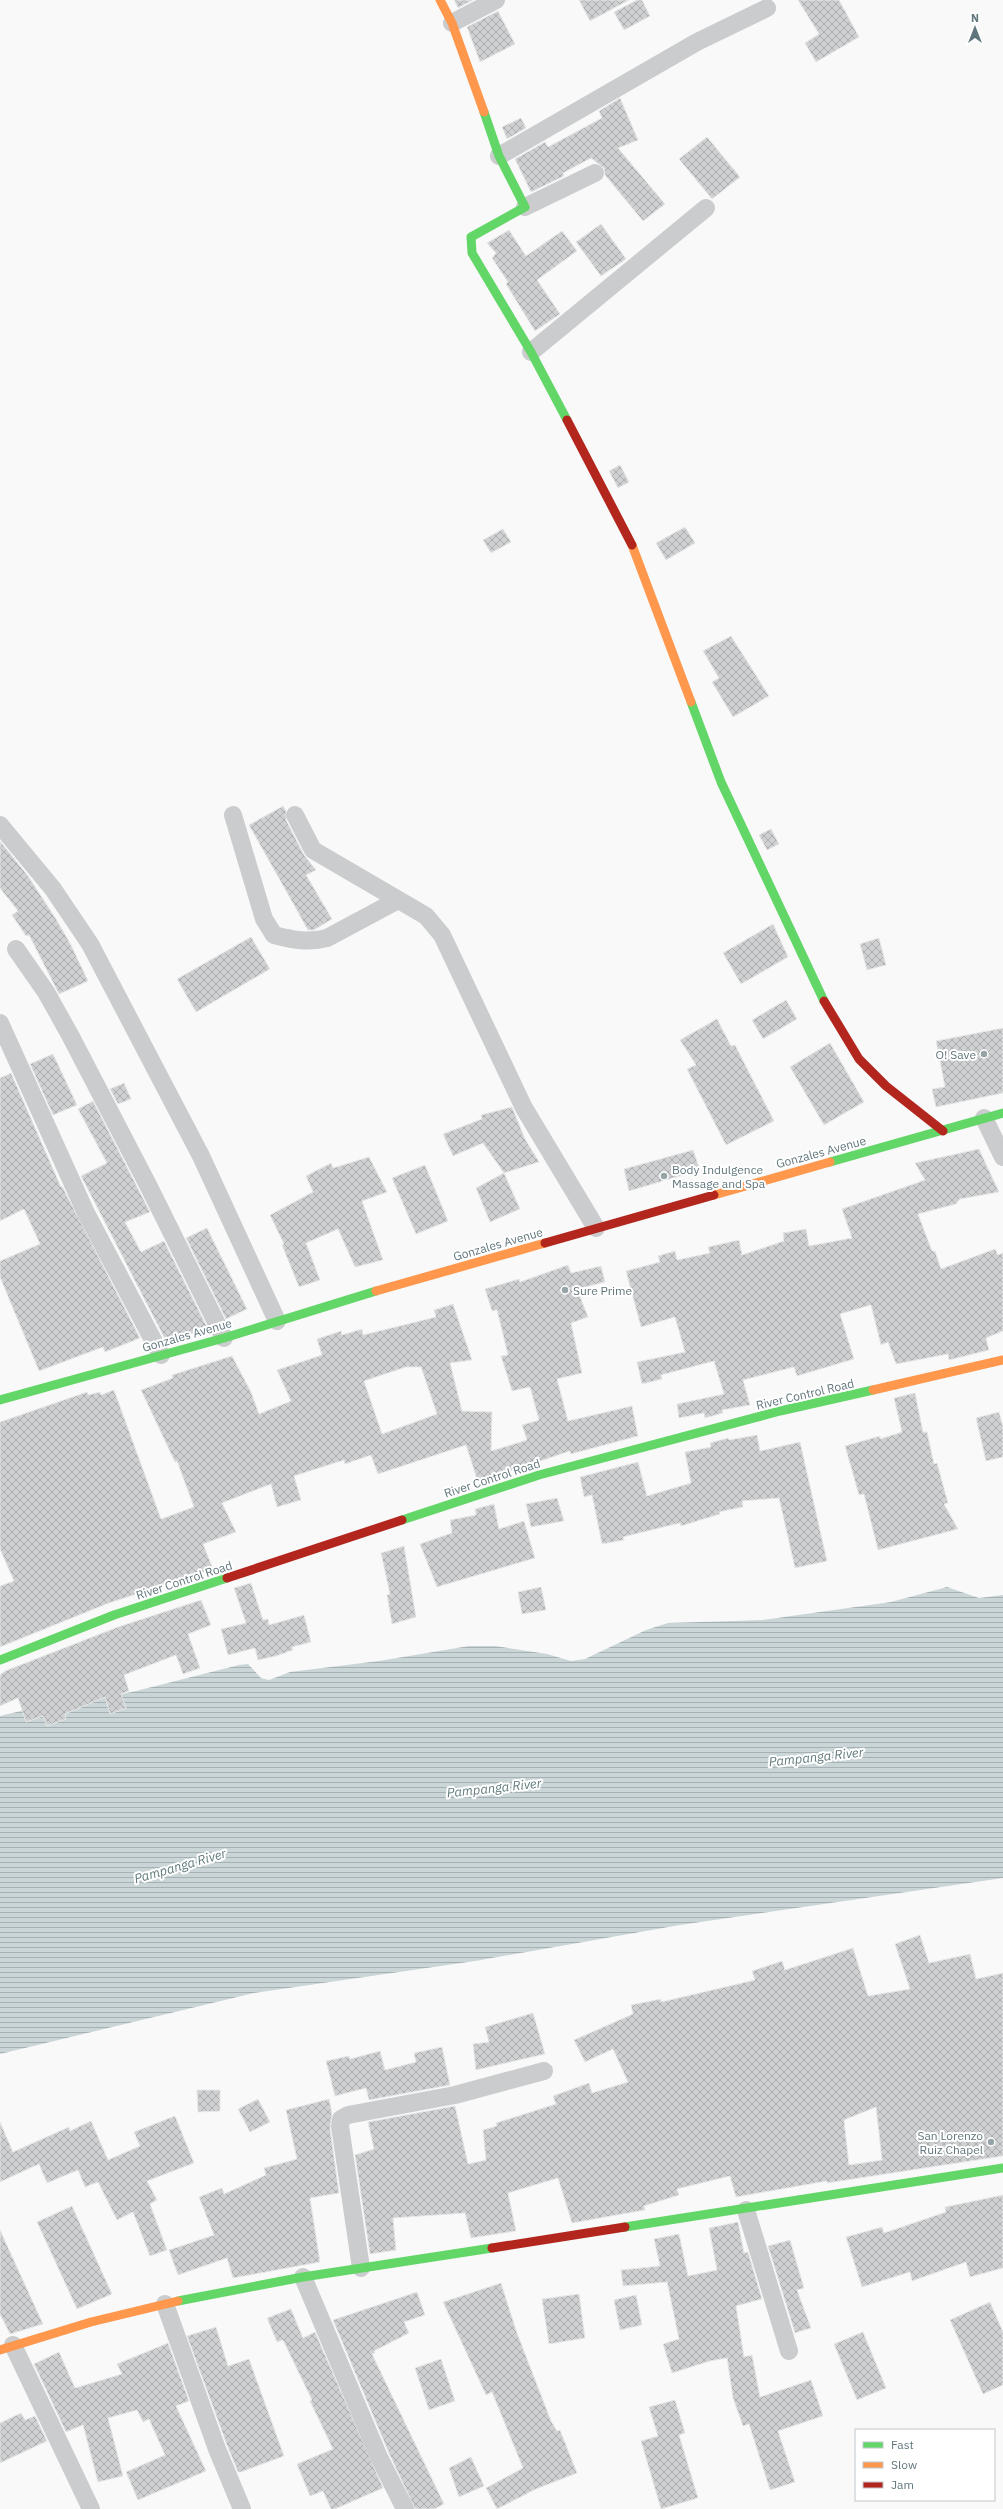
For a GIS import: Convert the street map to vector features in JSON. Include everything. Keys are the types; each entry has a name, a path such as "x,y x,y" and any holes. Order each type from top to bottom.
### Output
{"street":[{"path":"440,0 452,23 499,156 525,207"},
{"path":"452,23 496,0"},
{"path":"499,156 697,42 767,8"},
{"path":"595,173 525,207 471,237 472,253 530,352 628,536 721,782 820,995 859,1059 886,1086 943,1131"},
{"path":"530,352 706,208"},
{"path":"233,815 264,919 274,935 291,940 315,941 327,938 398,900"},
{"path":"295,815 313,850 426,916 442,935 524,1108 596,1228"},
{"path":"0,826 52,889 90,944 202,1156 277,1321"},
{"path":"16,948 46,992 70,1035 149,1187 224,1338"},
{"path":"0,1023 86,1213 161,1355"},
{"name":"Gonzales Avenue","path":"0,1400 224,1338 368,1293 1003,1113"},
{"path":"984,1118 1003,1157"},
{"name":"River Control Road","path":"0,1660 114,1615 539,1475 780,1412 1003,1360"},
{"path":"361,2268 340,2126 341,2119 455,2095 544,2071"},
{"path":"91,2509 6,2348 165,2304 303,2277 746,2210 1003,2168"},
{"path":"746,2210 790,2351"},
{"path":"303,2277 378,2455 405,2509"},
{"path":"165,2304 217,2449 242,2509"}],"water":[{"name":"Pampanga River","path":"947,1587 979,1598 1003,1595 1003,1878 680,1925 475,1961 254,1993 0,2054 0,1716 50,1704 90,1701 248,1664 261,1678 269,1680 290,1672 379,1661 469,1646 495,1646 547,1654 571,1661 585,1659 646,1630 668,1623 763,1620 891,1602"}],"building":[{"path":"454,0 473,0 458,8"},
{"path":"579,0 629,0 590,21"},
{"path":"637,0 642,0 650,16 624,30 614,12"},
{"path":"798,0 839,0 859,37 816,62 805,43 819,34"},
{"path":"498,11 515,44 480,62 467,27"},
{"path":"620,98 638,140 618,148 665,204 643,221 605,175 604,168 591,158 563,173 564,176 531,192 515,159 545,142 548,147 602,118 599,111"},
{"path":"521,118 526,128 507,139 502,127"},
{"path":"707,137 740,177 712,199 679,159"},
{"path":"601,224 626,259 601,276 576,242"},
{"path":"509,230 526,256 562,231 577,251 537,280 560,314 535,331 506,284 508,282 492,258 496,253 487,243"},
{"path":"620,465 629,482 618,488 609,471"},
{"path":"685,527 695,543 666,560 656,543"},
{"path":"503,529 511,542 491,553 483,540"},
{"path":"731,636 769,696 733,717 712,682 719,678 703,651"},
{"path":"283,806 286,811 286,820 304,855 316,870 306,875 332,919 314,930 308,930 249,825"},
{"path":"771,829 779,844 767,850 759,835"},
{"path":"0,841 28,876 56,919 71,945 88,981 59,994 29,935 26,936 12,915 18,911 0,888"},
{"path":"773,924 788,957 741,984 723,953"},
{"path":"251,937 270,969 196,1012 177,979"},
{"path":"879,938 886,965 867,970 860,944"},
{"path":"786,1000 797,1019 763,1039 752,1020"},
{"path":"717,1019 731,1046 735,1045 774,1121 726,1145 687,1069 696,1065 680,1040"},
{"path":"1003,1028 1003,1093 936,1107 932,1089 945,1087 936,1041"},
{"path":"830,1043 864,1102 824,1125 790,1067"},
{"path":"53,1054 77,1105 53,1115 30,1064"},
{"path":"11,1073 61,1187 62,1186 140,1338 105,1352 103,1347 39,1371 0,1277 0,1261 40,1244 24,1209 0,1221 0,1078"},
{"path":"124,1083 131,1099 118,1104 110,1089"},
{"path":"93,1101 150,1212 125,1222 141,1252 164,1241 207,1327 191,1334 190,1332 166,1341 81,1176 107,1163 78,1109"},
{"path":"512,1107 525,1139 539,1162 504,1173 483,1143 453,1156 443,1134 482,1119 481,1115"},
{"path":"979,1149 999,1192 960,1199 956,1204 918,1214 932,1251 935,1251 941,1269 995,1249 998,1255 1003,1253 1003,1331 986,1338 989,1350 949,1360 948,1354 896,1364 888,1342 881,1345 871,1305 840,1314 854,1359 797,1376 794,1367 743,1380 750,1405 722,1410 723,1413 705,1418 704,1413 679,1418 677,1404 724,1394 714,1361 661,1375 662,1379 642,1384 637,1362 685,1352 675,1317 641,1327 626,1271 660,1262 658,1256 675,1251 677,1260 710,1253 708,1247 739,1240 742,1255 784,1241 783,1233 806,1229 809,1246 852,1238 842,1209 925,1180 915,1163"},
{"path":"693,1150 700,1170 629,1191 624,1169"},
{"path":"369,1157 387,1192 362,1201 383,1260 355,1267 338,1229 306,1243 320,1280 299,1287 282,1245 284,1244 270,1215 313,1192 306,1176 331,1163 333,1168"},
{"path":"425,1165 448,1221 416,1234 392,1178"},
{"path":"504,1173 520,1209 490,1222 476,1188"},
{"path":"207,1228 247,1309 226,1319 186,1238"},
{"path":"568,1265 571,1273 601,1266 605,1282 577,1289 588,1317 571,1323 582,1373 557,1379 568,1421 632,1406 638,1436 571,1454 570,1451 478,1482 466,1445 378,1474 371,1455 345,1464 344,1460 294,1476 301,1500 277,1507 271,1484 222,1503 236,1532 203,1544 213,1569 109,1603 0,1647 0,1586 14,1581 0,1549 0,1422 87,1392 88,1395 100,1392 101,1395 114,1390 161,1519 194,1507 177,1461 175,1462 141,1390 173,1378 172,1375 232,1356 251,1392 259,1414 291,1401 277,1370 322,1355 317,1339 341,1331 342,1335 362,1329 363,1335 436,1317 434,1310 453,1304 472,1360 450,1363 462,1411 492,1412 491,1451 527,1440 522,1425 539,1420 530,1387 512,1391 501,1356 508,1355 497,1310 492,1311 485,1289 519,1279 520,1282","holes":["406,1367 421,1367 437,1414 382,1434 364,1381"]},
{"path":"915,1393 923,1432 927,1432 934,1464 937,1463 948,1503 944,1504 958,1529 878,1550 864,1494 859,1495 845,1446 880,1436 880,1439 902,1432 894,1398"},
{"path":"999,1412 1003,1427 1003,1457 986,1461 976,1418"},
{"path":"757,1435 760,1451 800,1442 827,1561 795,1568 779,1498 742,1501 743,1507 719,1512 720,1514 681,1526 680,1523 623,1537 624,1540 602,1544 592,1495 584,1497 580,1477 638,1462 647,1496 691,1483 685,1452 711,1447 710,1443 728,1438 729,1440"},
{"path":"557,1498 564,1521 531,1527 526,1504"},
{"path":"494,1504 499,1529 524,1521 535,1558 437,1587 420,1544 452,1533 450,1520 476,1515 475,1509"},
{"path":"404,1546 416,1617 392,1624 387,1595 390,1594 381,1553"},
{"path":"251,1583 263,1620 268,1619 269,1625 304,1615 311,1642 292,1647 293,1650 276,1656 258,1660 255,1648 228,1655 221,1629 246,1623 234,1588"},
{"path":"541,1587 546,1610 522,1614 518,1592"},
{"path":"201,1600 211,1625 188,1634 200,1668 183,1674 176,1655 124,1675 129,1691 121,1694 126,1708 110,1714 105,1697 65,1714 66,1719 47,1726 43,1716 26,1722 18,1698 0,1706 0,1675 5,1671 118,1627"},
{"path":"920,1935 929,1963 970,1954 976,1979 1003,1973 1003,2156 827,2183 827,2181 736,2197 730,2176 677,2189 679,2195 644,2206 645,2210 572,2223 558,2178 508,2193 516,2231 471,2238 465,2213 393,2218 396,2250 370,2254 355,2155 374,2149 368,2122 455,2106 468,2164 486,2160 483,2130 497,2126 496,2123 556,2104 553,2096 589,2083 592,2093 628,2082 613,2049 585,2062 574,2040 633,2014 631,2005 661,1999 661,2002 755,1980 752,1971 782,1961 785,1970 853,1948 868,1996 910,1989 895,1944","holes":["876,2107 882,2160 849,2165 844,2120"]},
{"path":"533,2013 545,2054 476,2070 473,2044 489,2042 485,2027"},
{"path":"442,2047 450,2085 369,2100 366,2088 335,2096 326,2061 349,2056 350,2059 380,2051 385,2070 416,2062 414,2053"},
{"path":"197,2090 220,2090 220,2111 198,2112"},
{"path":"258,2099 270,2122 250,2132 238,2109"},
{"path":"329,2099 332,2113 330,2128 339,2193 310,2198 320,2262 233,2278 227,2258 178,2275 169,2250 214,2235 199,2197 222,2188 224,2194 266,2175 264,2168 297,2159 286,2110"},
{"path":"175,2116 194,2163 147,2181 157,2200 150,2204 167,2250 150,2256 133,2212 117,2220 98,2182 85,2187 78,2170 47,2183 39,2164 0,2182 0,2122 13,2152 69,2127 70,2131 91,2121 108,2160 140,2146 134,2132"},
{"path":"1003,2195 1003,2268 970,2277 966,2262 912,2281 910,2272 862,2287 846,2237 882,2227 884,2233 946,2212 945,2207"},
{"path":"72,2206 112,2294 77,2309 37,2222"},
{"path":"738,2222 744,2253 748,2252 762,2299 736,2306 744,2357 752,2355 760,2397 811,2380 823,2416 778,2431 795,2482 770,2490 749,2424 743,2426 733,2398 727,2358 710,2361 672,2373 663,2344 679,2339 667,2282 623,2286 621,2270 660,2266 654,2239 679,2234 688,2276 717,2270 709,2228"},
{"path":"0,2230 43,2324 10,2334 0,2314"},
{"path":"790,2240 804,2288 797,2290 811,2328 795,2333 768,2246"},
{"path":"501,2283 517,2333 551,2421 557,2431 560,2430 577,2473 536,2489 497,2509 486,2488 523,2468 492,2392 486,2395 443,2302"},
{"path":"417,2292 425,2315 404,2322 409,2333 374,2351 375,2353 372,2354 444,2504 434,2509 415,2509 388,2451 333,2320"},
{"path":"579,2294 585,2338 549,2344 542,2299"},
{"path":"636,2295 642,2325 620,2330 614,2300"},
{"path":"990,2302 1003,2332 1003,2385 983,2394 950,2320"},
{"path":"291,2309 303,2338 315,2332 383,2488 335,2509 331,2509 323,2491 310,2496 297,2464 333,2449 310,2401 312,2400 283,2340 277,2342 267,2318"},
{"path":"216,2327 228,2366 249,2359 284,2456 241,2472 238,2472 227,2445 187,2336"},
{"path":"863,2332 886,2388 857,2400 834,2344"},
{"path":"168,2343 189,2401 176,2406 206,2471 138,2500 126,2472 165,2455 149,2419 143,2422 137,2410 108,2418 123,2476 98,2482 83,2425 66,2432 34,2364 59,2352 75,2388 122,2374 117,2364"},
{"path":"441,2359 455,2401 429,2410 415,2368"},
{"path":"675,2400 685,2433 679,2435 698,2498 661,2509 641,2441 658,2436 649,2407"},
{"path":"21,2413 25,2420 35,2416 47,2441 0,2463 0,2423"},
{"path":"471,2457 484,2486 459,2497 449,2468"}],"traffic: fast":[{"path":"484,112 499,156 525,207 471,237 472,253 531,352 567,420"},
{"path":"691,702 721,782 824,1001"},
{"path":"830,1162 1003,1113"},
{"path":"0,1400 224,1338 376,1291"},
{"path":"402,1520 539,1475 780,1411 873,1390"},
{"path":"0,1660 114,1615 227,1578"},
{"path":"625,2227 1003,2168"},
{"path":"178,2301 303,2277 492,2248"}],"traffic: slow":[{"path":"440,0 452,23 484,112"},
{"path":"632,545 691,702"},
{"path":"714,1195 830,1162"},
{"path":"376,1291 545,1243"},
{"path":"873,1390 1003,1360"},
{"path":"0,2350 91,2322 178,2301"}],"traffic: jam":[{"path":"567,420 632,545"},
{"path":"824,1001 859,1059 886,1086 943,1131"},
{"path":"545,1243 714,1195"},
{"path":"227,1578 402,1520"},
{"path":"492,2248 625,2227"}],"place":[{"name":"O! Save","path":"984,1054"},
{"name":"Body Indulgence Massage and Spa","path":"664,1176"},
{"name":"Sure Prime","path":"565,1290"},
{"name":"San Lorenzo Ruiz Chapel","path":"991,2142"}]}
